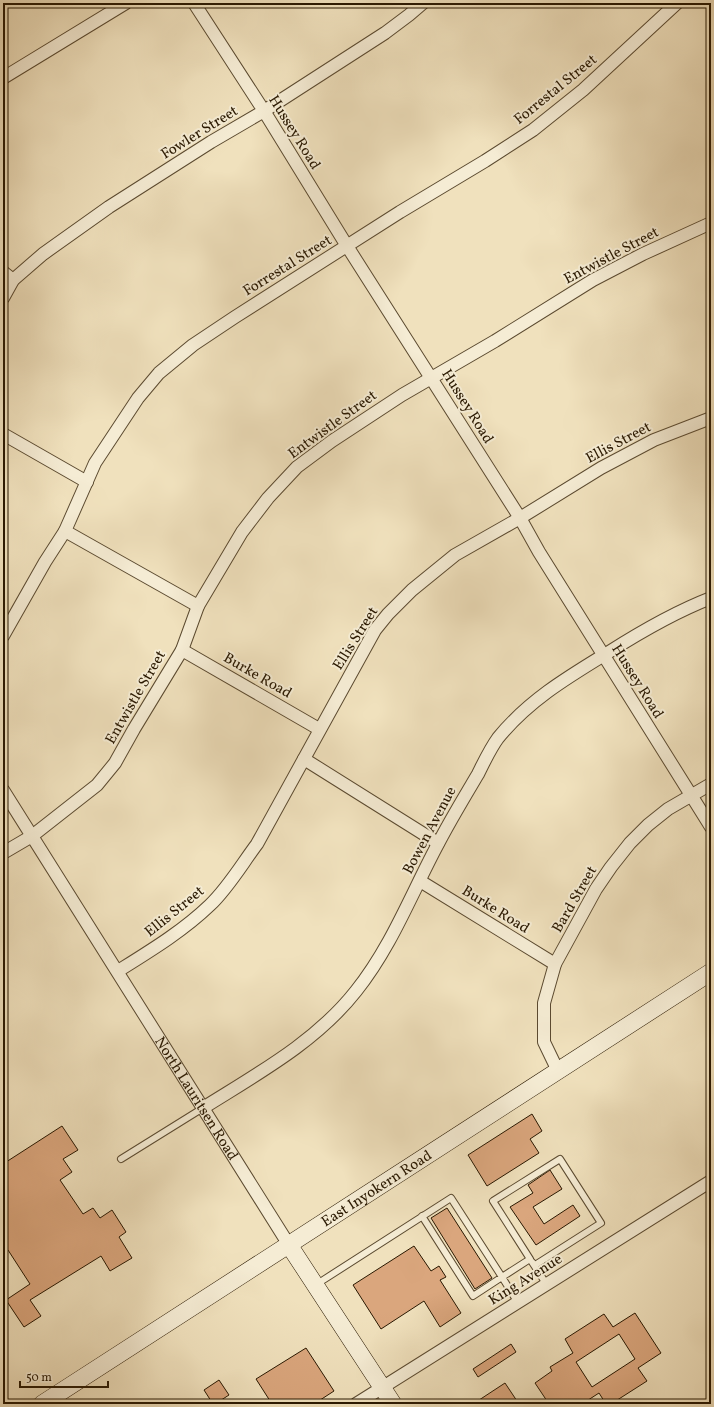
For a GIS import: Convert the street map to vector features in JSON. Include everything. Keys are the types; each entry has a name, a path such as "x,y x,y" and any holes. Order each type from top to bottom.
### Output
{"street":[{"path":"3,78 126,3"},
{"name":"Hussey Road","path":"194,3 264,111 347,246 520,518 539,552 711,828"},
{"name":"Fowler Street","path":"3,298 13,280 43,254 109,207 211,142 264,111 385,33 422,3"},
{"name":"Forrestal Street","path":"3,636 44,562 65,531 95,463 138,398 159,373 193,345 400,212 533,130 583,90 677,3"},
{"name":"Entwistle Street","path":"3,853 32,836 97,785 115,763 182,650 198,606 242,532 268,498 297,467 332,441 431,377 495,341 593,280 643,254 711,223"},
{"path":"3,272 13,280"},
{"name":"Ellis Street","path":"118,971 153,949 182,928 211,904 234,876 257,844 375,630 388,614 412,590 455,555 500,528 520,518 601,468 647,443 711,418"},
{"path":"3,434 86,482"},
{"path":"65,531 198,606"},
{"name":"Bowen Avenue","path":"203,1108 302,1044 332,1019 356,991 381,955 438,843 498,739 516,719 539,698 561,681 658,622 685,608 711,598"},
{"name":"Burke Road","path":"182,650 320,729"},
{"path":"304,759 438,843"},
{"name":"Bard Street","path":"558,1071 544,1042 544,1003 555,964 596,889 630,843 648,825 668,809 711,784"},
{"name":"North Lauritsen Road","path":"3,790 289,1244 393,1404"},
{"name":"Burke Road","path":"420,881 555,964"},
{"name":"East Inyokern Road","path":"42,1404 711,972"},
{"name":"King Avenue","path":"356,1404 711,1181"}],"lane":[{"path":"121,1159 203,1108"},
{"path":"534,1265 601,1222 560,1159 493,1201 530,1259 547,1285"},
{"path":"315,1284 451,1198 518,1302"},
{"path":"422,1216 473,1296 530,1259"}],"building":[{"path":"532,1114 542,1131 530,1139 539,1153 487,1186 468,1155"},
{"path":"62,1126 78,1150 63,1159 72,1172 60,1180 83,1214 93,1208 100,1218 112,1210 126,1232 119,1237 132,1258 110,1271 101,1256 30,1300 41,1316 24,1327 6,1300 30,1284 8,1250 7,1251 3,1245 3,1164"},
{"path":"550,1170 562,1189 533,1207 544,1224 573,1205 580,1216 536,1245 510,1207 533,1193 528,1185"},
{"path":"447,1208 492,1278 475,1289 431,1218"},
{"path":"414,1246 431,1271 439,1266 446,1277 440,1280 461,1313 440,1327 424,1301 381,1329 353,1285"},
{"path":"635,1313 661,1353 638,1368 647,1381 611,1404 606,1404 599,1393 582,1404 549,1404 535,1383 552,1371 550,1367 573,1353 565,1339 604,1314 613,1327","holes":["619,1334 635,1359 592,1387 576,1362"]},
{"path":"511,1344 516,1352 478,1377 473,1369"},
{"path":"306,1348 334,1391 314,1404 272,1404 256,1379"},
{"path":"219,1380 229,1395 213,1404 204,1390"},
{"path":"505,1383 519,1404 473,1404"}]}
